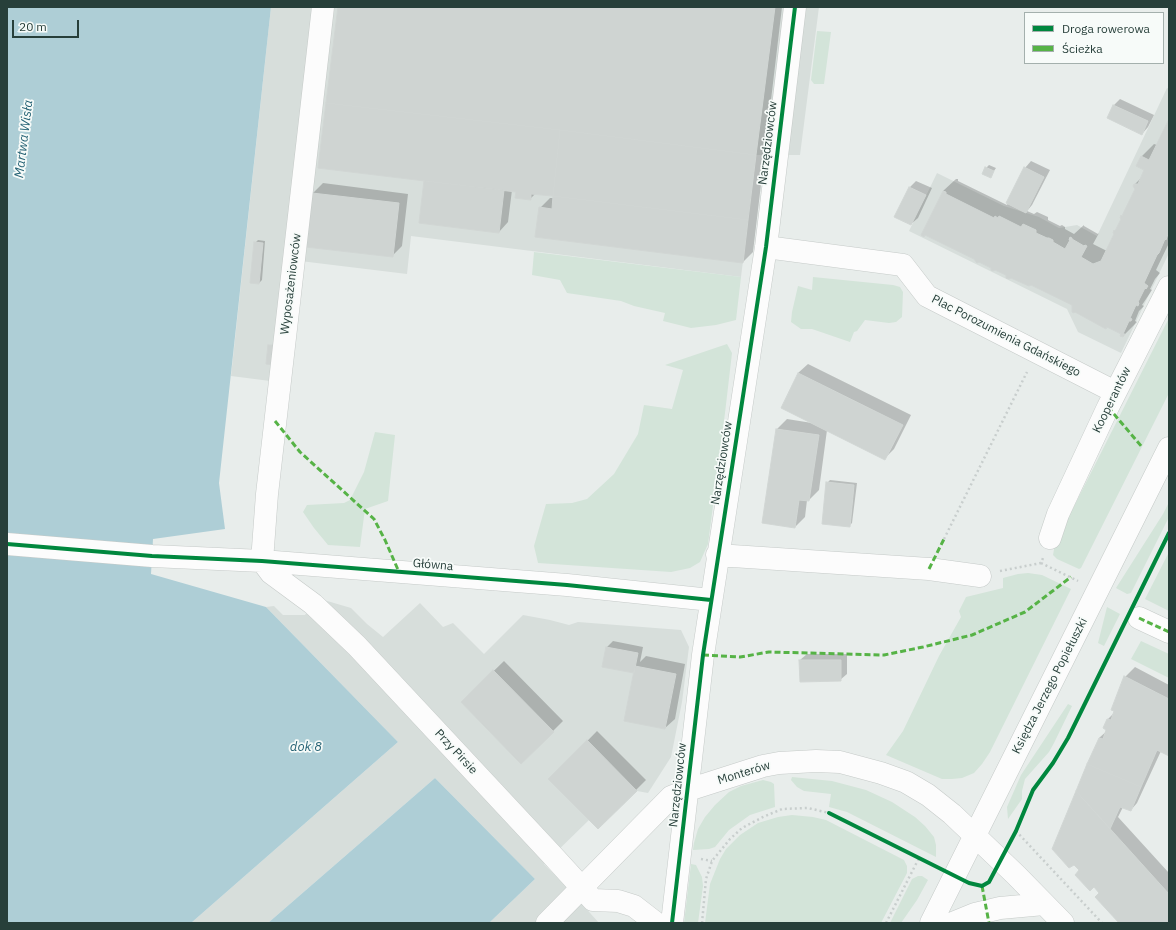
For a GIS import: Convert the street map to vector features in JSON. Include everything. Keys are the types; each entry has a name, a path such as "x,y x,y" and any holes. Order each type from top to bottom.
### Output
{"street":[{"name":"Wyposażeniowców","path":"262,561 267,494 324,7"},
{"name":"Narzędziowców","path":"672,923 703,655 766,247 795,7"},
{"name":"Plac Porozumienia Gdańskiego","path":"766,247 903,265 927,296 1116,392"},
{"name":"Kooperantów","path":"1050,538 1058,514 1116,392 1169,287"},
{"name":"Księdza Jerzego Popiełuszki","path":"931,923 1169,448"},
{"name":"Główna","path":"7,544 152,556 262,561 567,585 711,600"},
{"path":"718,555 929,569 980,576"},
{"name":"Przy Pirsie","path":"262,561 271,573 313,604 357,646 593,900 618,901 634,906 656,923"},
{"path":"1139,618 1169,632"},
{"name":"Monterów","path":"547,923 671,797 688,790 763,766 779,763 816,761 840,762 882,773 906,782 928,796 952,814 1063,923"},
{"path":"953,923 975,914 1000,908 1044,904"}],"path":[{"path":"944,539 1037,352"},
{"path":"1041,563 1050,538"},
{"path":"1008,569 1041,563 1098,591"},
{"path":"702,923 706,878 712,861 730,839 742,828 782,809 808,808 828,813"},
{"path":"1016,831 1102,923"},
{"path":"886,923 919,858"}],"shaded area":[{"path":"271,7 819,7 800,155 756,155 741,277 411,236 407,274 292,260 278,382 231,376"},
{"path":"1167,88 1169,89 1169,253 1121,353 1078,332 1067,309 909,231 937,173 1004,206 1039,217 1059,228 1077,225 1097,236"},
{"path":"317,598 351,608 383,637 420,603 443,627 453,623 484,654 523,615 569,625 578,622 681,630 689,647 682,702 671,757 648,793 637,791 598,829 589,820 544,864 599,923 489,923 535,879 435,778 268,923 191,923 398,742 266,607 274,606 283,615 305,615"}],"green space":[{"path":"817,31 831,32 824,84 814,84 811,80"},
{"path":"534,252 741,277 736,320 716,325 691,328 663,321 665,313 634,306 621,301 567,293 560,280 532,275"},
{"path":"813,277 900,287 903,292 902,317 896,322 889,323 865,320 857,331 854,332 850,342 812,329 801,329 791,322 798,286 812,290"},
{"path":"1169,318 1169,393 1081,568 1079,569 1057,559 1053,555 1055,544"},
{"path":"727,344 732,353 725,413 708,544 700,562 690,568 671,572 538,563 534,546 546,504 572,503 587,499 614,474 638,434 644,405 672,409 683,370 665,365"},
{"path":"375,432 395,435 388,501 365,509 360,547 328,545 303,512 307,505 344,503 350,500 364,472"},
{"path":"1169,502 1169,517 1131,593 1127,594 1116,588"},
{"path":"1169,552 1169,611 1145,599"},
{"path":"1028,573 1042,575 1071,589 990,752 982,764 974,773 962,778 942,779 886,755 903,731 939,656 961,617 959,611 966,597 1003,588 1003,578"},
{"path":"1107,607 1120,614 1104,646 1098,643"},
{"path":"1141,641 1169,654 1169,678 1131,659"},
{"path":"1068,704 1072,706 1054,743 1049,752 1025,779 1022,799 1008,819 1007,807 1021,775"},
{"path":"792,777 832,781 866,790 892,802 915,817 934,837 936,857 847,812 829,807 831,794 804,791 797,787 791,780"},
{"path":"763,780 774,784 775,807 750,815 729,830 715,847 693,850 698,829 705,817 715,805 729,792 741,786"},
{"path":"792,815 826,820 904,860 907,866 907,873 881,923 705,923 710,884 720,859 726,849 740,835 758,823 778,817"},
{"path":"691,864 696,865 702,877 703,886 698,923 684,923"},
{"path":"922,876 928,880 917,900 901,923 890,923 912,879"}],"water":[{"path":"7,7 271,7 219,483 225,529 153,539 151,574 266,607 398,742 191,923 7,923"},
{"path":"435,778 535,879 489,923 268,923"}],"building":[{"path":"338,7 775,7 756,155 560,130 326,103"},
{"path":"326,103 560,130 553,196 531,194 531,200 515,198 516,192 318,168"},
{"path":"1113,105 1148,121 1142,135 1107,118"},
{"path":"1169,119 1169,231 1144,283 1148,286 1146,289 1145,288 1138,302 1138,306 1136,305 1130,318 1132,319 1129,321 1123,337 1120,336 1121,334 1107,327 1106,329 1075,312 1072,312 1072,305 1031,285 1029,286 1011,278 1006,278 1006,275 995,270 993,271 991,268 979,262 977,263 974,259 925,235 924,237 921,235 943,191 946,192 946,194 994,218 995,216 998,218 999,216 1021,227 1023,224 1036,230 1036,233 1053,240 1053,242 1065,249 1070,237 1084,246 1087,246 1081,257 1093,264 1101,261 1114,234 1114,230 1115,231 1121,219 1121,215 1122,216 1135,189 1133,186 1134,184 1138,184 1144,170 1136,166 1141,156 1149,160"},
{"path":"560,130 756,155 748,220 553,196"},
{"path":"985,167 994,171 991,178 982,174"},
{"path":"1024,167 1044,177 1026,213 1006,203"},
{"path":"424,181 504,190 499,233 419,223"},
{"path":"909,187 926,195 911,225 894,217"},
{"path":"312,193 399,203 393,257 306,247"},
{"path":"553,196 748,220 743,263 535,237 539,207 552,209"},
{"path":"254,242 263,243 259,284 250,283"},
{"path":"268,345 277,345 275,365 266,364"},
{"path":"798,373 903,425 885,460 781,408"},
{"path":"776,429 819,435 809,501 799,500 795,528 762,523"},
{"path":"826,482 854,485 850,527 822,524"},
{"path":"606,647 638,653 634,673 602,667"},
{"path":"799,660 841,660 841,681 800,682"},
{"path":"635,666 676,674 665,729 624,721"},
{"path":"493,670 554,732 521,764 461,702"},
{"path":"1124,676 1169,699 1169,756 1157,750 1141,787 1087,764 1099,738 1103,739 1106,730 1103,728 1107,719 1111,720 1114,711 1111,710"},
{"path":"587,740 637,791 598,829 548,779"},
{"path":"1087,764 1141,787 1131,811 1120,807 1110,829 1076,791"},
{"path":"1076,791 1169,894 1169,923 1119,923 1095,897 1099,893 1094,887 1090,891 1075,875 1079,870 1074,865 1069,868 1052,849"}],"marked path":[{"path":"1108,407 1142,447"},
{"path":"275,421 300,452 374,519 399,572"},
{"path":"929,569 944,539"},
{"path":"703,655 740,657 769,652 884,655 923,647 972,635 1025,612 1071,577"},
{"path":"1139,618 1169,632"},
{"path":"982,886 989,923"}],"cycle path":[{"path":"672,923 703,655 766,247 795,7"},
{"path":"829,813 969,883 982,886 989,882 1016,831 1033,790 1053,763 1068,738 1169,533"},
{"path":"7,544 152,556 262,561 567,585 711,600"}],"water label":[{"name":"Martwa Wisła","path":"24,139"},
{"name":"dok 8","path":"306,747"}]}
